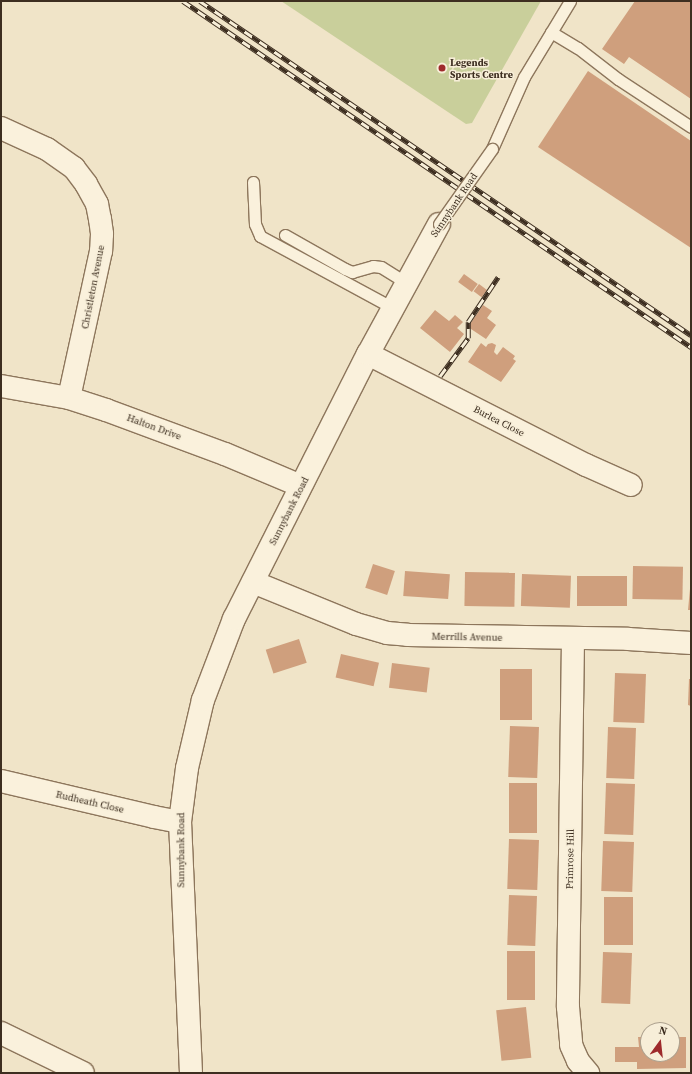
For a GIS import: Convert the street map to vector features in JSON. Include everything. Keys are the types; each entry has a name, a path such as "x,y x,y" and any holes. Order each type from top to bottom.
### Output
{"street":[{"name":"Christleton Avenue","path":"1,128 47,149 74,168 86,184 97,204 102,234 101,251 69,398"},
{"name":"Sunnybank Road","path":"191,1073 180,822 187,768 203,700 227,636 253,582 368,354 439,224"},
{"name":"Burlea Close","path":"368,354 592,469 630,485"},
{"name":"Halton Drive","path":"1,386 69,398 166,431 301,486"},
{"name":"Merrills Avenue","path":"253,582 356,624 387,632 408,635 628,639 691,643"},
{"name":"Primrose Hill","path":"573,639 568,1007 571,1045 578,1061 588,1073"},
{"name":"Rudheath Close","path":"1,781 180,822"},
{"path":"1,1033 83,1073"}],"lane":[{"name":"Sunnybank Road","path":"439,224 492,148 524,77 570,1"},
{"path":"551,32 578,48 618,78 691,127"},
{"path":"253,182 255,224 260,236 393,308"},
{"path":"285,235 352,272 373,266 381,268 407,283"}],"green space":[{"name":"Legends Sports Centre","path":"281,1 541,1 472,123 466,124"}],"building":[{"path":"635,1 691,1 691,99 629,57 624,64 602,49"},
{"path":"588,71 691,141 691,248 538,147"},
{"path":"464,274 478,284 472,292 458,282"},
{"path":"479,284 487,290 482,297 474,291"},
{"path":"483,305 492,311 487,318 496,325 486,339 468,327"},
{"path":"435,310 449,321 455,315 463,322 457,328 464,334 450,352 420,328"},
{"path":"481,343 486,347 488,344 492,343 496,345 494,352 497,355 503,347 515,356 513,359 516,361 501,382 468,362"},
{"path":"373,564 395,571 387,595 365,588"},
{"path":"633,566 683,567 682,600 632,599"},
{"path":"405,571 450,574 448,599 403,596"},
{"path":"465,572 515,573 514,607 464,606"},
{"path":"522,574 571,576 570,608 521,606"},
{"path":"577,576 627,576 627,606 577,606"},
{"path":"690,589 691,610 688,610"},
{"path":"299,639 307,663 273,674 266,650"},
{"path":"341,654 379,663 374,686 336,677"},
{"path":"392,663 430,668 427,692 389,688"},
{"path":"500,669 532,669 532,720 500,720"},
{"path":"615,673 646,674 644,723 613,722"},
{"path":"689,679 691,679 691,706 688,705"},
{"path":"510,726 539,727 537,778 508,777"},
{"path":"608,727 636,728 634,779 606,778"},
{"path":"509,783 537,783 537,833 509,833"},
{"path":"606,783 635,784 633,835 604,834"},
{"path":"509,839 539,840 537,890 507,889"},
{"path":"603,841 634,842 632,892 601,891"},
{"path":"509,895 537,896 535,946 507,945"},
{"path":"604,897 633,897 633,945 604,945"},
{"path":"507,951 535,951 535,1000 507,1000"},
{"path":"603,952 632,953 630,1004 601,1003"},
{"path":"526,1007 531,1058 501,1061 496,1010"},
{"path":"638,1037 640,1037 640,1062 680,1062 680,1037 686,1037 686,1068 637,1069 637,1062 615,1062 615,1047 639,1047"}],"railway":[{"path":"183,1 691,347"},
{"path":"200,1 691,335"},
{"path":"440,376 468,338 468,322 498,277"}],"place":[{"name":"Legends Sports Centre","path":"442,68"}]}
